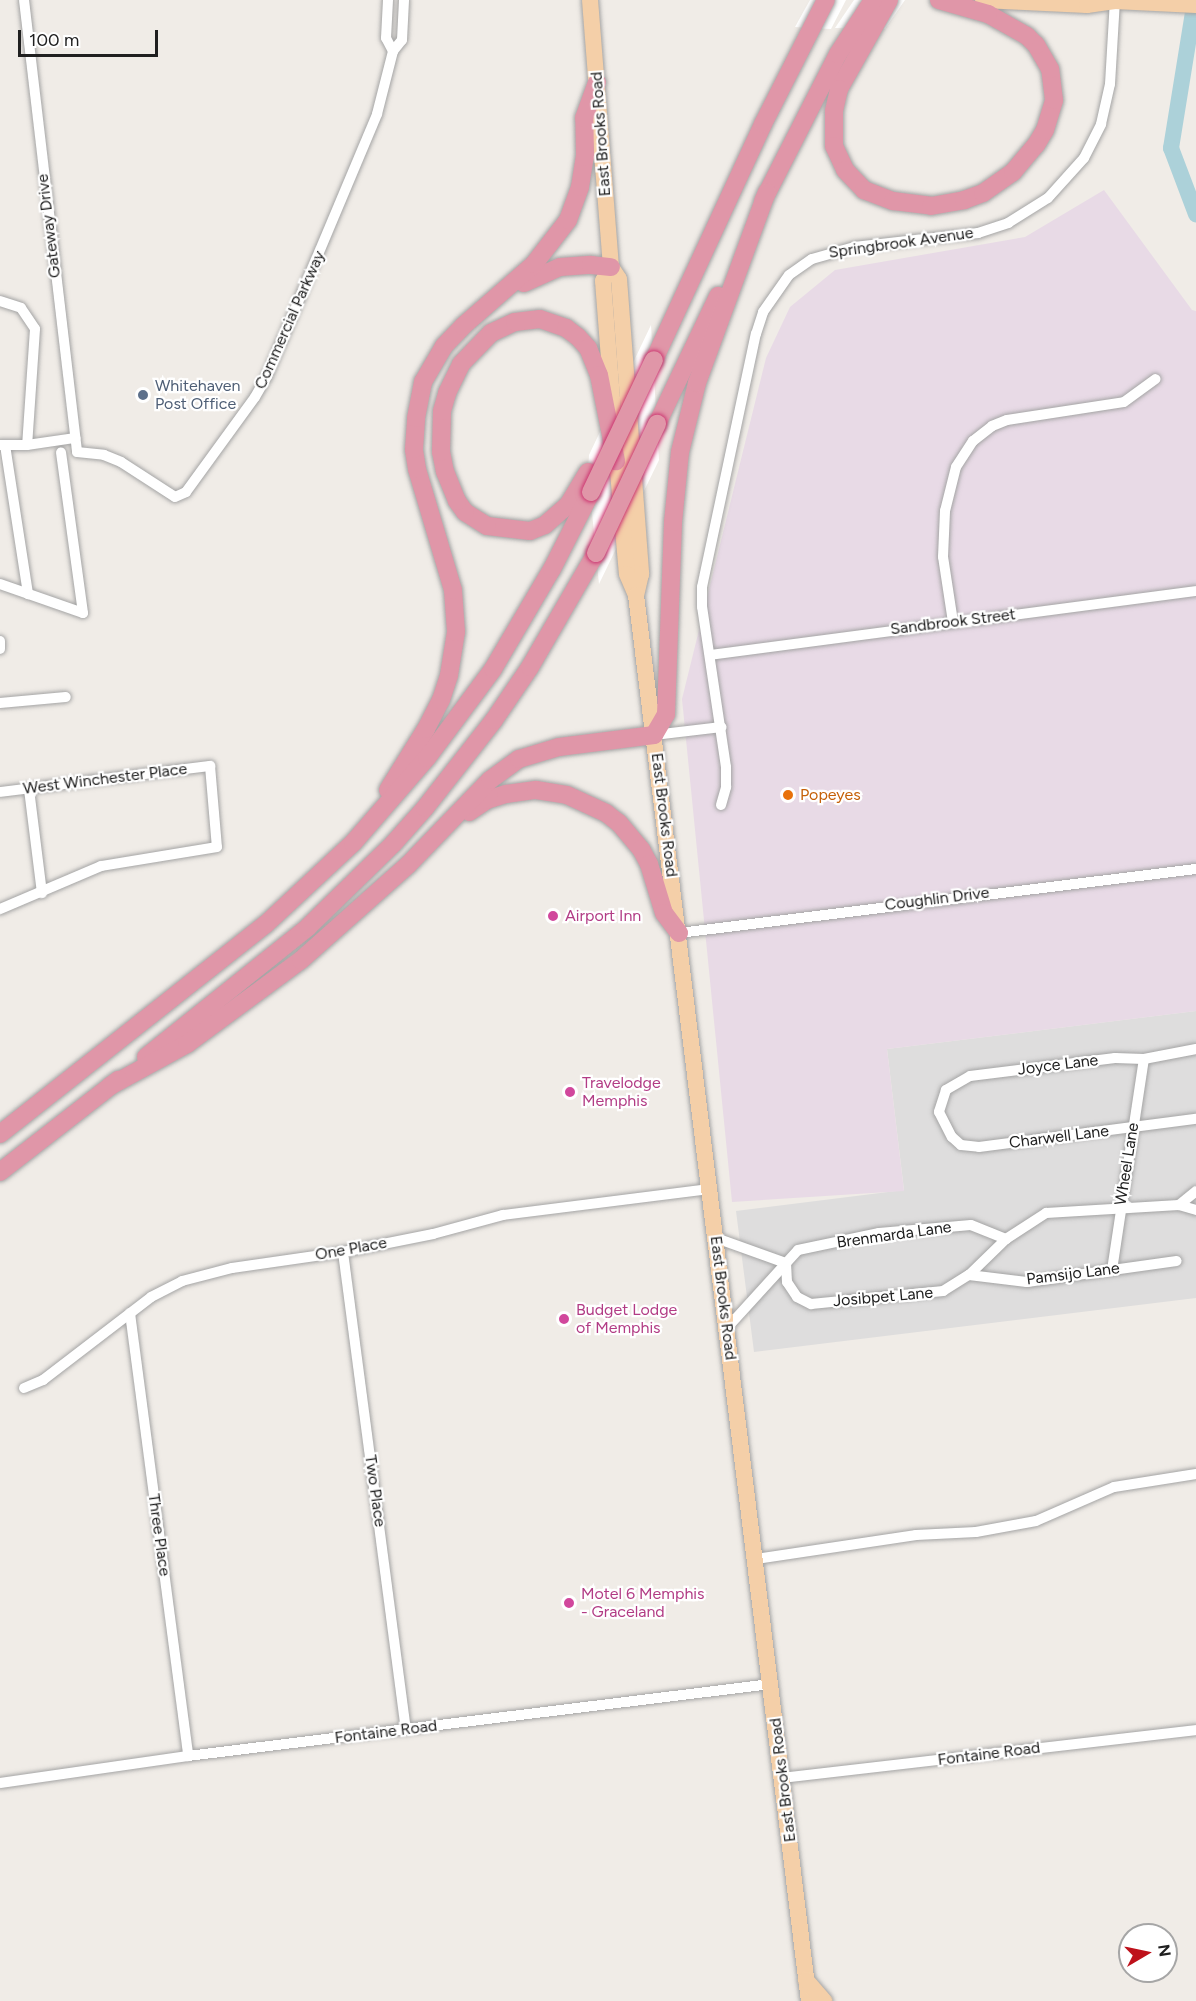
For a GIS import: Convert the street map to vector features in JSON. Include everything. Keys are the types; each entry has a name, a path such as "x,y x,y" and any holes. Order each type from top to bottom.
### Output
{"highway":[{"path":"0,1134 266,924 352,843 427,758 493,669 552,569 591,492 811,27 826,0"},
{"path":"0,1172 308,927 393,844 425,808 494,720 536,658 596,553 792,140 854,29 873,0"},
{"path":"889,0 839,89 834,111 834,146 844,170 864,190 876,196 912,205 948,203 983,193 1013,172 1036,145 1054,100 1053,78 1036,45 1015,28 988,14 939,0"},
{"path":"352,843 426,729 449,675 456,632 453,590 417,469 414,449 416,418 423,382 432,364 463,326 534,264 568,220 580,187 585,157 584,118 597,82"},
{"path":"110,1086 187,1044 250,1000 354,915 441,833 490,780 519,759 559,747 654,735 666,714 673,522 680,452 697,383 767,192"},
{"path":"488,306 548,271 580,265 611,267"},
{"path":"616,461 599,375 594,359 578,337 566,328 540,319 515,322 490,333 461,364 447,393 442,411 441,452 445,472 457,501 465,512 487,526 530,531 545,525 569,504 599,450 620,429"},
{"path":"441,833 472,809 506,794 551,792 585,801 619,823 641,849 649,864 664,914 679,933"}],"main road":[{"name":"East Brooks Road","path":"590,0 611,267 619,279 641,574 636,595"},
{"path":"983,0 1087,5 1113,1 1196,5"},
{"name":"East Brooks Road","path":"611,267 603,281 627,574 636,595 654,735 809,2001"},
{"path":"806,1980 824,2001"}],"street":[{"name":"Gateway Drive","path":"24,0 77,452"},
{"name":"Commercial Parkway","path":"388,0 386,38 393,51"},
{"name":"Commercial Parkway","path":"77,452 104,454 122,462 172,496 186,492 255,397 267,376 374,122 393,51 402,40 404,0"},
{"name":"Springbrook Avenue","path":"721,805 726,777 722,727 701,597 704,573 756,334 769,301 789,275 804,263 821,255 854,247 978,233 1008,223 1048,198 1084,158 1101,124 1110,84 1113,1"},
{"path":"0,301 21,308 34,329 36,340 27,445"},
{"path":"953,622 943,557 945,511 956,467 973,441 992,426 1007,420 1124,402 1156,379"},
{"path":"28,594 2,445 27,445 75,438"},
{"path":"0,584 83,613 61,452"},
{"name":"Sandbrook Street","path":"710,655 1196,591"},
{"path":"0,641 0,649"},
{"path":"0,703 66,697"},
{"path":"654,735 722,727"},
{"name":"West Winchester Place","path":"0,792 210,766 216,847 102,866 42,893"},
{"path":"0,909 42,893 29,789"},
{"name":"Coughlin Drive","path":"679,933 1196,869"},
{"name":"Joyce Lane","path":"939,1112 946,1090 970,1076 1115,1058 1144,1059 1196,1049"},
{"name":"Wheel Lane","path":"1112,1270 1144,1059"},
{"name":"Charwell Lane","path":"939,1112 952,1137 962,1145 979,1147 1196,1119"},
{"name":"One Place","path":"24,1388 43,1380 152,1297 182,1281 232,1268 343,1252 433,1234 503,1215 710,1189"},
{"path":"1179,1205 1196,1191"},
{"name":"Josibpet Lane","path":"786,1263 787,1282 797,1296 811,1304 943,1291 969,1275 1006,1239 1046,1213 1179,1205 1196,1210"},
{"name":"Brenmarda Lane","path":"786,1263 798,1250 879,1233 971,1225 1006,1239"},
{"path":"716,1238 786,1263 727,1328"},
{"name":"Two Place","path":"343,1252 406,1730"},
{"name":"Pamsijo Lane","path":"969,1275 1027,1282 1177,1261"},
{"name":"Three Place","path":"130,1313 188,1756"},
{"path":"756,1560 916,1535 976,1532 1036,1521 1114,1487 1196,1474"},
{"name":"Fontaine Road","path":"0,1783 188,1756 771,1684"},
{"name":"Fontaine Road","path":"782,1778 1196,1730"}],"shaded area":[{"path":"1104,190 1192,310 1196,311 1196,1011 887,1049 904,1191 732,1202 682,699 766,358 790,307 835,270 1025,237"},
{"path":"1196,1011 1196,1298 754,1352 736,1211 904,1190 887,1049"}],"pier":[{"path":"810,0 846,0 831,29 795,27"},
{"path":"854,0 905,0 885,29 835,28"},
{"path":"651,325 659,460 599,584 588,472 589,455"}],"waterway":[{"path":"1195,0 1171,148 1196,214"}],"place":[{"name":"Whitehaven Post Office","path":"143,395"},
{"name":"Popeyes","path":"788,795"},
{"name":"Airport Inn","path":"553,916"},
{"name":"Travelodge Memphis","path":"570,1092"},
{"name":"Budget Lodge of Memphis","path":"564,1319"},
{"name":"Motel 6 Memphis - Graceland","path":"569,1603"}]}
